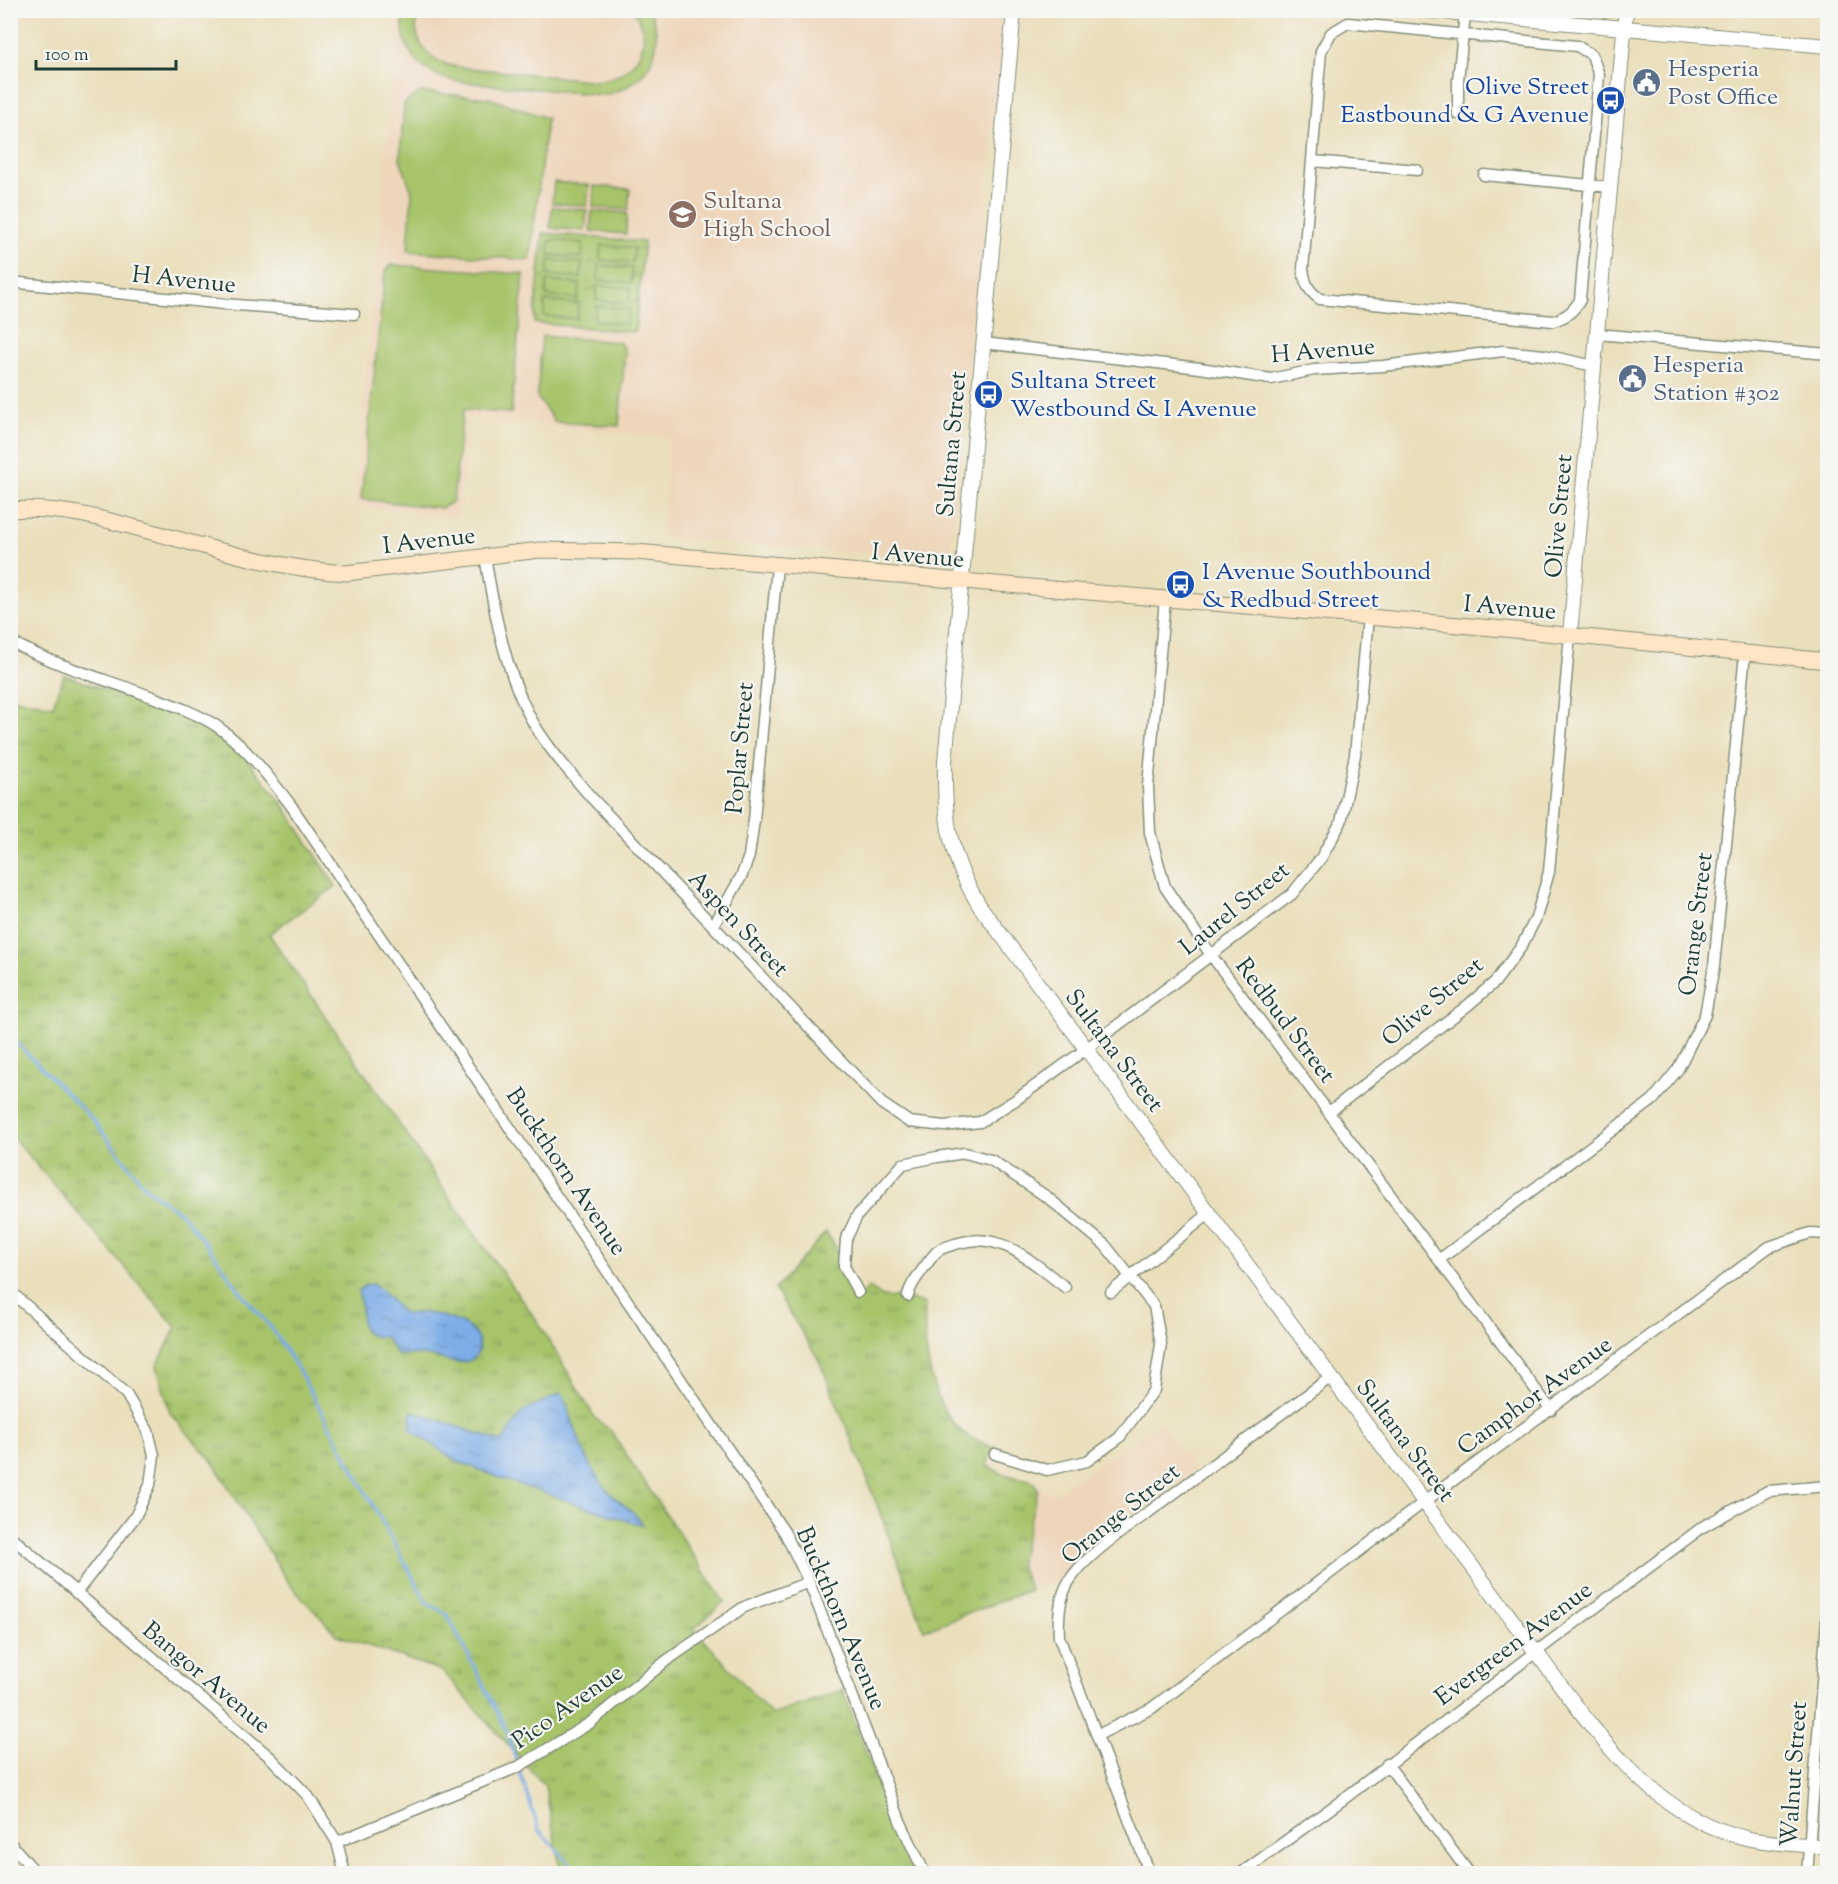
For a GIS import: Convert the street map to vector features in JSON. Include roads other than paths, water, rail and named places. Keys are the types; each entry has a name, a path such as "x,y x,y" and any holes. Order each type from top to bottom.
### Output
{"main road":[{"name":"I Avenue","path":"10,510 36,510 88,516 250,558 320,571 346,573 486,556 568,549 636,552 1570,635 1827,661"}],"street":[{"name":"Sultana Street","path":"1014,10 945,762 945,809 956,861 966,884 979,906 1536,1652 1621,1761 1659,1797 1683,1812 1729,1833 1751,1839 1827,1847"},
{"path":"1422,10 1827,46"},
{"name":"Olive Street","path":"1329,1112 1495,982 1521,947 1536,918 1549,872 1626,10"},
{"path":"1458,114 1458,80 1465,14"},
{"path":"1348,23 1577,46 1592,55 1599,75 1580,300 1573,311 1553,321 1320,299 1311,292 1304,280 1303,269 1313,160 1321,51 1331,33 1348,23"},
{"path":"1313,160 1418,170"},
{"path":"1484,175 1610,187"},
{"name":"H Avenue","path":"10,282 212,303 354,314"},
{"path":"1597,334 1827,354"},
{"name":"H Avenue","path":"983,343 1200,368 1271,379 1314,370 1383,366 1503,351 1545,355 1594,366"},
{"name":"Aspen Street","path":"486,556 497,626 514,681 530,717 554,752 589,795 880,1103 909,1122 945,1126 980,1122 1017,1099 1086,1049"},
{"name":"Poplar Street","path":"714,925 742,875 749,856 777,566"},
{"name":"Redbud Street","path":"1165,599 1148,786 1149,833 1165,886 1210,955 1551,1410"},
{"name":"Laurel Street","path":"1086,1049 1292,894 1321,858 1341,822 1355,755 1368,617"},
{"name":"Buckthorn Avenue","path":"10,641 41,656 195,714 218,727 256,762 290,804 767,1503 798,1555 901,1823 925,1874"},
{"name":"Orange Street","path":"1440,1259 1653,1100 1678,1070 1705,1015 1714,966 1745,653"},
{"path":"858,1292 844,1266 846,1239 857,1216 903,1164 937,1156 965,1153 991,1160 1047,1197 1105,1245 1154,1306 1161,1344 1154,1390 1119,1438 1086,1461 1047,1470 995,1454"},
{"path":"1111,1292 1210,1213"},
{"name":"Camphor Avenue","path":"1098,1735 1152,1708 1424,1502 1769,1247 1810,1233 1827,1234"},
{"path":"908,1296 910,1287 937,1250 970,1240 998,1242 1013,1248 1065,1287"},
{"path":"10,1291 126,1394 148,1431 154,1455 150,1485 135,1517 76,1593"},
{"name":"Orange Street","path":"1150,1874 1059,1637 1058,1621 1067,1585 1080,1567 1121,1533 1331,1377"},
{"name":"Evergreen Avenue","path":"1240,1874 1704,1527 1768,1491 1827,1486"},
{"name":"Bangor Avenue","path":"10,1536 270,1757 308,1796 337,1842 345,1874"},
{"name":"Pico Avenue","path":"337,1842 518,1767 590,1723 666,1660 744,1607 809,1582"},
{"name":"Walnut Street","path":"1807,1874 1827,1607"},
{"path":"1387,1764 1470,1874"},
{"path":"10,1843 37,1874"}],"water":[{"path":"372,1284 379,1288 404,1314 434,1314 467,1326 477,1338 479,1347 476,1356 466,1362 461,1362 422,1355 397,1355 386,1337 375,1337 364,1329 358,1291 365,1285"},
{"path":"562,1393 592,1468 607,1490 636,1515 643,1526 503,1479 455,1460 410,1429 412,1411 502,1442 523,1411"}],"waterway":[{"path":"10,1036 93,1120 146,1188 182,1214 242,1294 272,1329 298,1369 427,1603 447,1614 506,1729 517,1764"},
{"path":"519,1770 539,1830 579,1874"}],"place":[{"name":"Hesperia Post Office","path":"1647,82"},
{"name":"Olive Street Eastbound & G Avenue","path":"1610,100"},
{"name":"Sultana High School","path":"682,214"},
{"name":"Hesperia Station #302","path":"1632,378"},
{"name":"Sultana Street Westbound & I Avenue","path":"989,394"},
{"name":"I Avenue Southbound & Redbud Street","path":"1181,585"}]}
